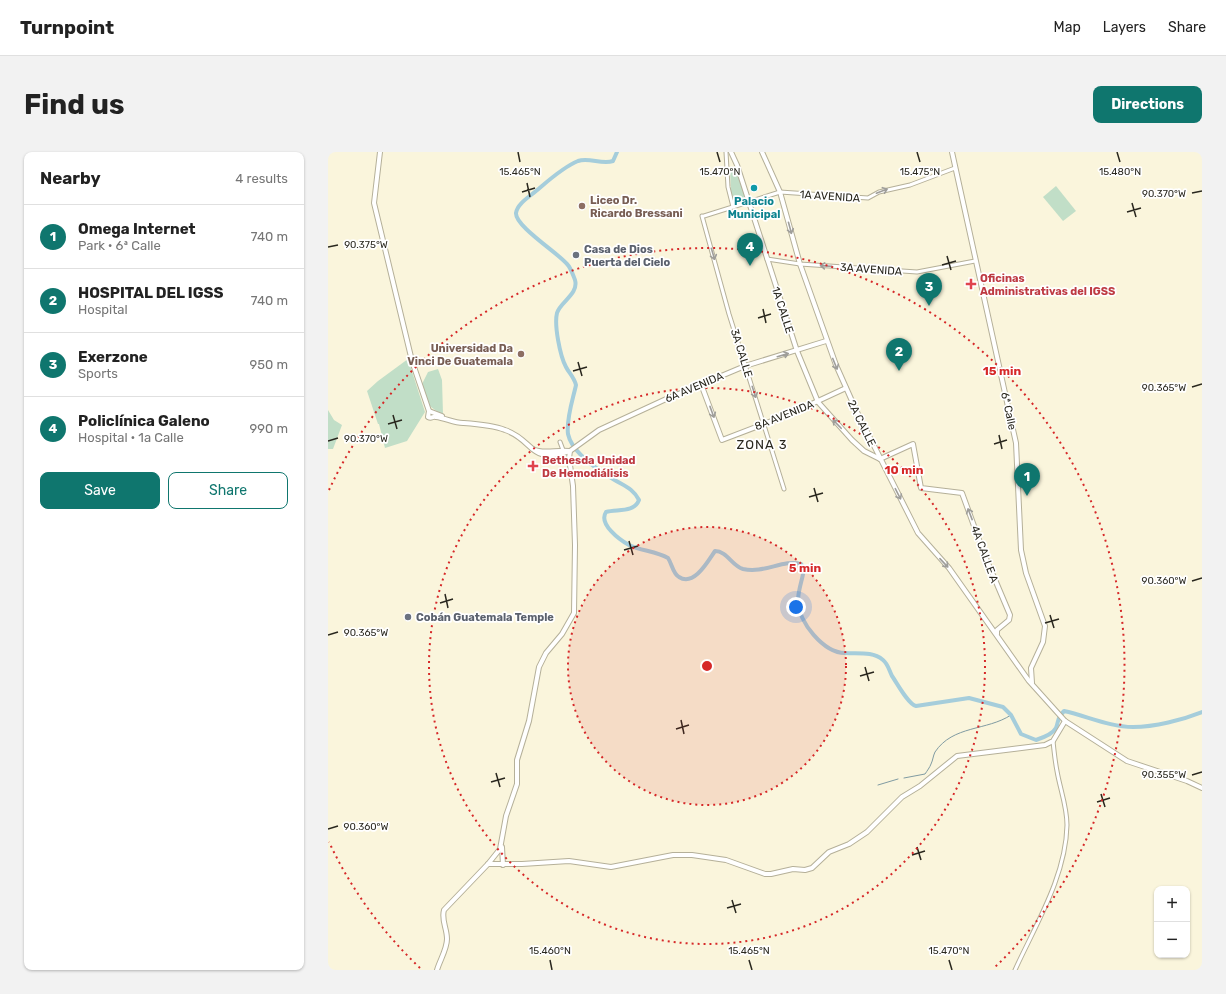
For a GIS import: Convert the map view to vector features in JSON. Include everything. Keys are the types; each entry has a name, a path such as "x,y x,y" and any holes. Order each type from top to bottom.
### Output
{"main road":[{"path":"380,152 374,203 410,354 432,414 467,423 493,426 508,431 540,452 571,450"},
{"name":"2A CALLE","path":"762,152 780,192 800,264 826,341 846,388 880,459 918,533 949,568 1023,673 1064,720 1127,761 1187,781 1202,788"},
{"name":"6ª Calle","path":"952,152 1016,443 1021,550 1026,573 1045,626 1043,642 1031,668"},
{"name":"1A CALLE","path":"728,153 748,202 797,351 818,402 864,451 880,459"},
{"name":"6A AVENIDA","path":"571,450 579,443 613,423 701,384 746,366 826,341"},
{"name":"8A AVENIDA","path":"701,384 722,440 818,402 846,388"},
{"path":"527,444 534,452 540,455 571,450"},
{"name":"4A CALLE A","path":"880,459 913,444 921,488 962,493 985,556 1010,615 1009,620 997,630 997,635"},
{"path":"503,865 502,845 506,816 517,784 517,760 529,721 539,666 546,653 562,634 574,613 575,545 573,492 568,458 571,450"},
{"path":"1023,673 1031,668 1033,685"},
{"path":"488,864 503,865 569,861 611,867 680,855 726,860 765,874 793,869 805,870 812,868 829,852 849,844 867,832 902,796 920,786 957,756 1045,745 1053,741 1064,720"},
{"path":"437,970 447,940 446,929 442,916 444,910 488,864 502,845"}],"street":[{"name":"1A CALLE","path":"728,153 728,187 733,208"},
{"name":"1A AVENIDA","path":"703,216 733,208 780,192 868,198 879,192 910,185 955,168"},
{"name":"3A CALLE","path":"703,216 746,366 784,489"},
{"name":"3A AVENIDA","path":"766,259 800,264 917,272 975,261"},
{"path":"560,442 563,450"},
{"path":"1015,970 1053,886 1064,850 1066,814 1057,771 1053,741"}],"green space":[{"path":"736,168 746,200 736,205 731,192 730,169"},
{"path":"1056,186 1076,211 1063,221 1043,197"},
{"path":"408,359 425,412 407,441 385,448 379,424 367,391"},
{"path":"438,369 442,380 443,414 430,406 422,384 428,372"},
{"path":"328,410 334,420 342,425 333,449 328,449"}],"waterway":[{"path":"617,152 613,161 604,162 582,160 567,167 556,174 524,201 516,213 522,225 567,264 575,280 574,290 559,309 556,318 558,340 562,356 576,385 569,416 568,434 570,441 586,460 600,471 631,490 639,500 637,504 630,509 606,512 604,517 605,522 616,536 629,545 668,558 675,574 685,579 690,579 700,572 715,551 723,553 736,565 743,569 758,570 787,563 801,564 804,568 798,601 802,618 807,627 821,642 837,652 870,654 879,657 885,662 903,693 916,706 969,698 1003,707 1011,715 1021,734 1036,740 1047,736 1055,730 1059,717 1064,711 1124,727 1150,726 1186,718 1202,712"},
{"path":"904,778 925,774 931,765 935,752 942,743 951,737 971,729 992,724 1011,715"},
{"path":"878,785 898,779"}],"place":[{"name":"Palacio Municipal","path":"754,188"},
{"name":"Liceo Dr. Ricardo Bressani","path":"582,206"},
{"name":"Casa de Dios Puerta del Cielo","path":"576,255"},
{"name":"Policlínica Galeno","path":"750,266"},
{"name":"Oficinas Administrativas del IGSS","path":"971,284"},
{"name":"Exerzone","path":"929,306"},
{"name":"Universidad Da Vinci De Guatemala","path":"521,354"},
{"name":"HOSPITAL DEL IGSS","path":"899,371"},
{"name":"Bethesda Unidad De Hemodiálisis","path":"533,466"},
{"name":"Omega Internet","path":"1027,496"},
{"name":"Cobán Guatemala Temple","path":"408,617"}],"district":[{"name":"ZONA 3","path":"762,444"}]}
